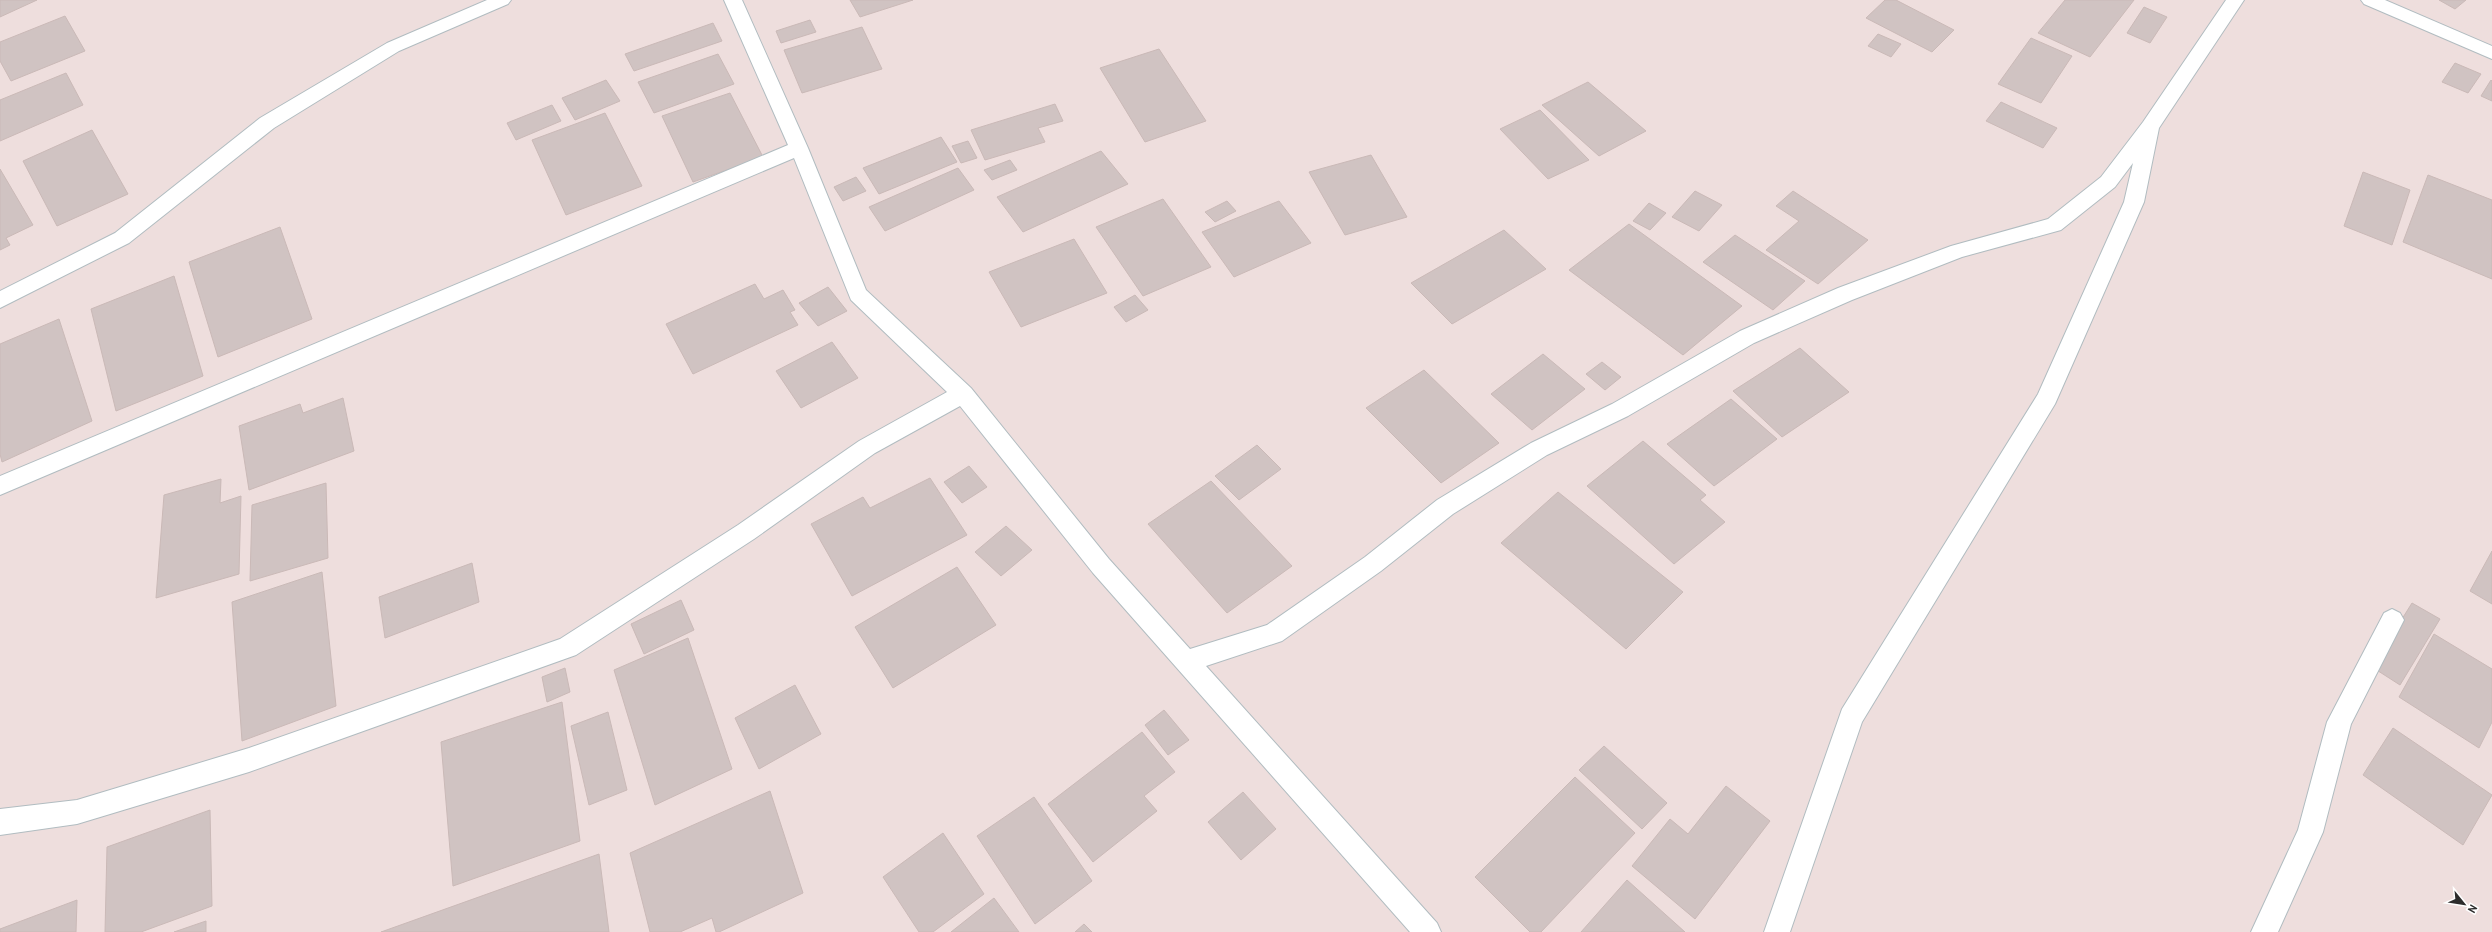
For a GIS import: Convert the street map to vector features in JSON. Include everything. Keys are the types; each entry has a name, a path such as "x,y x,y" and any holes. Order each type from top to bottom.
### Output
{"street":[{"path":"0,300 122,238 267,123 387,51 502,0"},
{"path":"733,0 799,148 858,294 963,394 1101,566 1428,932"},
{"path":"1186,661 1274,633 1373,564 1445,507 1538,449 1620,410 1747,337 1845,294 1958,251 2054,225 2108,182 2150,127 2235,0"},
{"path":"2370,0 2492,53"},
{"path":"1777,932 1851,716 2047,398 2134,202 2150,127"},
{"path":"0,486 799,148"},
{"path":"0,822 77,812 250,760 568,648 746,532 867,447 963,394"},
{"path":"2264,932 2310,832 2339,722 2392,620"}],"building":[{"path":"0,0 37,0 0,17"},
{"path":"850,0 913,0 860,17"},
{"path":"1885,0 1896,0 1954,30 1932,52 1866,18"},
{"path":"2065,0 2134,0 2090,57 2038,33"},
{"path":"2439,0 2466,0 2455,9"},
{"path":"2144,7 2167,17 2150,43 2127,33"},
{"path":"65,16 85,51 11,81 0,61 0,42"},
{"path":"810,20 816,32 781,43 776,31"},
{"path":"713,23 722,41 634,71 625,54"},
{"path":"862,27 882,69 802,93 784,50"},
{"path":"1878,34 1901,44 1891,57 1868,46"},
{"path":"2031,38 2072,56 2041,103 1998,84"},
{"path":"1159,49 1206,121 1145,142 1100,68"},
{"path":"718,54 734,84 654,113 638,82"},
{"path":"2455,63 2481,74 2468,93 2442,82"},
{"path":"66,73 83,105 0,141 0,100"},
{"path":"606,80 620,101 575,120 562,98"},
{"path":"2491,80 2492,81 2492,101 2481,96"},
{"path":"1588,82 1646,131 1599,156 1542,105"},
{"path":"730,93 763,157 693,182 662,116"},
{"path":"2001,102 2057,128 2043,148 1986,121"},
{"path":"1055,104 1063,121 1038,128 1045,142 985,160 971,130"},
{"path":"552,105 561,121 516,140 507,123"},
{"path":"1540,110 1589,160 1548,179 1500,129"},
{"path":"605,113 642,186 566,215 532,140"},
{"path":"92,130 128,194 57,226 23,161"},
{"path":"941,137 957,162 879,194 863,168"},
{"path":"968,141 977,158 961,163 952,146"},
{"path":"1101,151 1128,184 1023,232 997,197"},
{"path":"1371,155 1407,217 1345,235 1309,172"},
{"path":"1010,160 1017,170 992,180 984,170"},
{"path":"958,168 974,190 885,231 869,207"},
{"path":"0,169 33,225 6,238 10,245 0,250"},
{"path":"2363,172 2410,190 2392,245 2344,226"},
{"path":"2428,175 2492,200 2492,279 2403,242"},
{"path":"856,177 866,191 843,201 834,187"},
{"path":"1695,191 1722,205 1699,231 1672,217"},
{"path":"1793,191 1868,240 1818,284 1766,250 1799,221 1776,206"},
{"path":"1163,199 1211,267 1143,296 1096,227"},
{"path":"1227,201 1236,211 1215,222 1205,212"},
{"path":"1279,201 1311,243 1234,277 1202,232"},
{"path":"1649,203 1666,213 1650,230 1633,221"},
{"path":"1629,224 1742,306 1683,355 1569,270"},
{"path":"280,227 312,319 218,357 189,262"},
{"path":"1504,230 1546,269 1452,324 1411,283"},
{"path":"1735,235 1805,281 1773,310 1703,262"},
{"path":"1074,239 1107,293 1021,327 989,272"},
{"path":"174,276 203,376 116,411 91,309"},
{"path":"755,284 764,299 783,290 795,310 790,312 798,325 693,374 666,324"},
{"path":"828,287 847,311 818,326 799,303"},
{"path":"1135,295 1148,310 1126,322 1114,307"},
{"path":"59,319 92,421 2,462 0,454 0,344"},
{"path":"832,342 858,378 801,408 776,371"},
{"path":"1800,348 1849,392 1782,437 1733,391"},
{"path":"1543,354 1585,389 1532,430 1491,394"},
{"path":"1602,362 1621,377 1605,390 1586,374"},
{"path":"1424,370 1499,443 1441,483 1366,408"},
{"path":"343,398 354,451 249,490 239,426 300,404 303,413"},
{"path":"1731,399 1777,439 1714,486 1667,444"},
{"path":"1643,441 1706,495 1700,500 1725,522 1674,564 1587,486"},
{"path":"1257,445 1281,469 1239,500 1215,476"},
{"path":"969,466 987,487 962,503 944,482"},
{"path":"930,478 967,535 852,596 811,524 863,497 870,508"},
{"path":"221,479 220,503 241,496 239,574 156,598 164,495"},
{"path":"1211,481 1292,566 1227,613 1148,524"},
{"path":"326,483 328,558 250,581 252,505"},
{"path":"1558,492 1683,592 1626,649 1501,543"},
{"path":"1006,526 1032,550 1001,576 975,552"},
{"path":"2492,551 2492,604 2470,591"},
{"path":"472,563 479,602 385,638 379,597"},
{"path":"957,567 996,625 893,688 855,627"},
{"path":"322,572 336,706 242,741 232,602"},
{"path":"681,600 694,630 644,654 631,624"},
{"path":"2412,603 2440,619 2400,685 2372,667"},
{"path":"2434,634 2492,669 2492,722 2479,748 2399,697"},
{"path":"688,638 732,769 655,805 614,670"},
{"path":"565,668 570,692 547,702 542,677"},
{"path":"795,685 821,734 759,769 735,718"},
{"path":"562,702 580,841 453,886 441,742"},
{"path":"1164,710 1189,740 1168,755 1145,725"},
{"path":"608,712 627,790 589,805 571,726"},
{"path":"2393,728 2492,795 2463,845 2363,775"},
{"path":"1142,732 1175,772 1144,796 1157,811 1093,862 1048,804"},
{"path":"1604,746 1667,803 1642,829 1579,770"},
{"path":"1575,777 1635,833 1541,932 1530,932 1475,877"},
{"path":"1726,786 1770,821 1695,919 1632,866 1670,819 1688,834"},
{"path":"770,791 803,893 719,932 716,932 712,918 680,932 650,932 630,853"},
{"path":"1243,792 1276,829 1241,860 1208,822"},
{"path":"1034,797 1092,881 1035,924 977,836"},
{"path":"210,810 212,906 141,932 105,932 107,847"},
{"path":"943,833 984,894 933,932 919,932 883,877"},
{"path":"599,854 609,932 381,932"},
{"path":"1627,880 1685,932 1581,932"},
{"path":"994,898 1019,932 951,932"},
{"path":"77,900 76,932 0,932 0,929"},
{"path":"206,921 206,932 174,932"},
{"path":"1084,924 1092,932 1075,932"}]}
